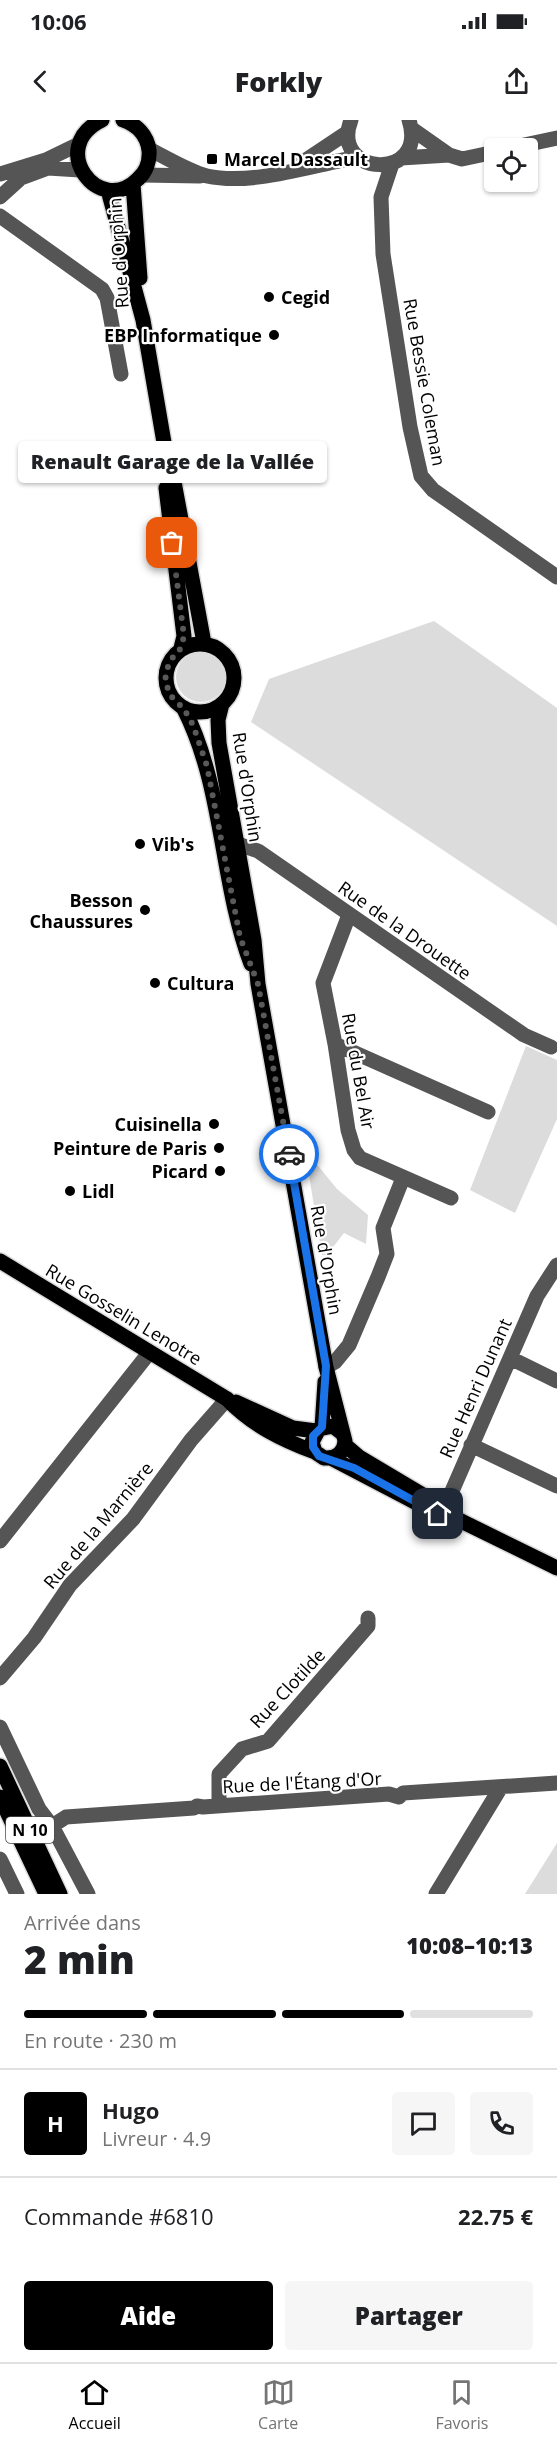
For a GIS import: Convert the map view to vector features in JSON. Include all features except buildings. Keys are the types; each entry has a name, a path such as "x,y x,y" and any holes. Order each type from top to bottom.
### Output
{"main road":[{"path":"102,120 83,132 77,151 80,170 94,185 108,190 121,190 138,180"},
{"path":"125,120 143,134 149,149"},
{"name":"Rue d'Orphin","path":"143,320 138,180 148,162 149,149"},
{"name":"Rue d'Orphin","path":"108,190 143,320 167,460 172,471 204,643"},
{"name":"Rue d'Orphin","path":"167,460 164,473 184,636 181,648"},
{"path":"204,643 222,651 233,667 233,687 222,704 204,712 184,709 170,695 165,680 169,662 181,648 204,643"},
{"name":"Rue d'Orphin","path":"222,704 218,720 219,743 254,940 258,984 326,1366 344,1439"},
{"name":"Rue d'Orphin","path":"184,709 207,766 240,937 258,984"},
{"path":"222,841 238,844"},
{"name":"Rue Gosselin Lenotre","path":"0,1261 227,1399 245,1404 292,1428 319,1429"},
{"name":"Rue d'Orphin","path":"319,1429 326,1366"},
{"name":"Rue Gosselin Lenotre","path":"227,1399 239,1412 267,1431 315,1452"},
{"path":"344,1439 340,1454 331,1458 324,1458 315,1452 312,1442 319,1429 333,1426 360,1457 443,1506 459,1520"},
{"path":"331,1458 417,1504 438,1514 459,1520 557,1568"},
{"name":"N 10","path":"0,1766 60,1894"},
{"name":"N 10","path":"0,1797 46,1894"}],"street":[{"path":"410,124 449,155 462,159 484,154"},
{"path":"381,197 396,161 408,150 412,140 410,124"},
{"path":"349,126 352,150 363,160 379,166 396,161 449,155"},
{"path":"292,170 349,126"},
{"path":"0,174 46,160 83,132"},
{"path":"538,142 557,138"},
{"path":"149,149 206,176"},
{"path":"138,180 206,176 257,178 292,170 363,160"},
{"path":"363,160 381,197"},
{"path":"80,170 48,168 21,178 3,194 0,215 102,289 107,298 121,374"},
{"name":"Rue Bessie Coleman","path":"381,197 383,254 421,476 433,490 557,577"},
{"name":"Rue de la Drouette","path":"238,844 258,851 524,1035 551,1047"},
{"name":"Rue du Bel Air","path":"350,915 323,983 348,1130 354,1150 360,1158 403,1178"},
{"path":"335,1044 488,1112"},
{"path":"326,1366 335,1362 350,1345 378,1277 387,1254 383,1228 403,1178 451,1198"},
{"name":"Rue Henri Dunant","path":"443,1506 449,1498 537,1296 557,1264"},
{"path":"0,1541 149,1353"},
{"path":"510,1358 557,1382"},
{"name":"Rue de la Marnière","path":"0,1678 33,1638 70,1585 133,1519 191,1440 227,1399"},
{"path":"471,1445 557,1486"},
{"path":"417,1504 443,1506"},
{"name":"Rue Clotilde","path":"219,1806 219,1774 242,1749 268,1742 368,1626 368,1618"},
{"path":"0,1727 39,1809 52,1826 88,1894"},
{"name":"Rue de l'Étang d'Or","path":"52,1826 66,1817 194,1808 201,1805 203,1807 389,1794 399,1797 403,1794 557,1783"},
{"path":"436,1894 501,1787"},
{"path":"0,1859 17,1894"}],"shaded area":[{"path":"434,621 557,708 557,926 251,722 269,679"},
{"path":"206,652 219,659 225,667 225,687 219,695 211,701 196,702 183,695 177,687 176,672 183,659 191,653"},
{"path":"526,1046 557,1060 557,1119 515,1213 470,1190"},
{"path":"315,1162 337,1189 368,1215 366,1244 344,1233 327,1255 322,1255 307,1163"},
{"path":"557,1843 557,1894 525,1894"}],"way so far":[{"path":"172,543 184,636 181,648 169,662 165,680 170,695 184,709 193,725 207,766 240,937 258,984 289,1154"}],"place":[{"name":"Marcel Dassault","path":"212,159"},
{"name":"Cegid","path":"269,297"},
{"name":"EBP Informatique","path":"274,335"},
{"name":"Renault Garage de la Vallée","path":"172,543"},
{"name":"Vib's","path":"140,844"},
{"name":"Besson Chaussures","path":"145,910"},
{"name":"Cultura","path":"155,983"},
{"name":"Cuisinella","path":"214,1124"},
{"name":"Peinture de Paris","path":"219,1148"},
{"name":"Picard","path":"220,1171"},
{"name":"Lidl","path":"70,1191"}],"route":[{"path":"289,1154 326,1366 322,1427 316,1431 312,1442 315,1452 319,1456 331,1458 354,1468 438,1514"}]}
